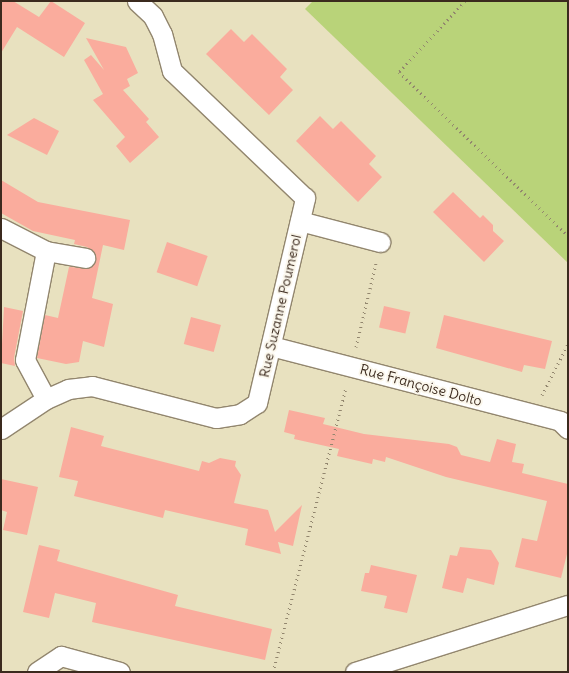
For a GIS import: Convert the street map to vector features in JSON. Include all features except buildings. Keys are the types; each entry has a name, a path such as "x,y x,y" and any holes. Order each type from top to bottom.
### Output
{"street":[{"name":"Rue Suzanne Poumerol","path":"1,429 46,399 68,389 92,386 216,418 240,414 256,403 305,198 172,71 162,34 153,16 137,1"},
{"path":"300,221 380,242"},
{"path":"1,228 46,251 85,258"},
{"path":"46,251 25,360 46,399"},
{"name":"Rue Françoise Dolto","path":"271,346 560,420 568,429"},
{"path":"355,672 568,605"},
{"path":"37,672 60,656 120,672"}],"path":[{"path":"465,1 399,72 568,236"},
{"path":"273,672 351,367 380,242"},
{"path":"533,414 568,344"}],"green space":[{"path":"313,1 568,1 568,263 305,9"}]}
